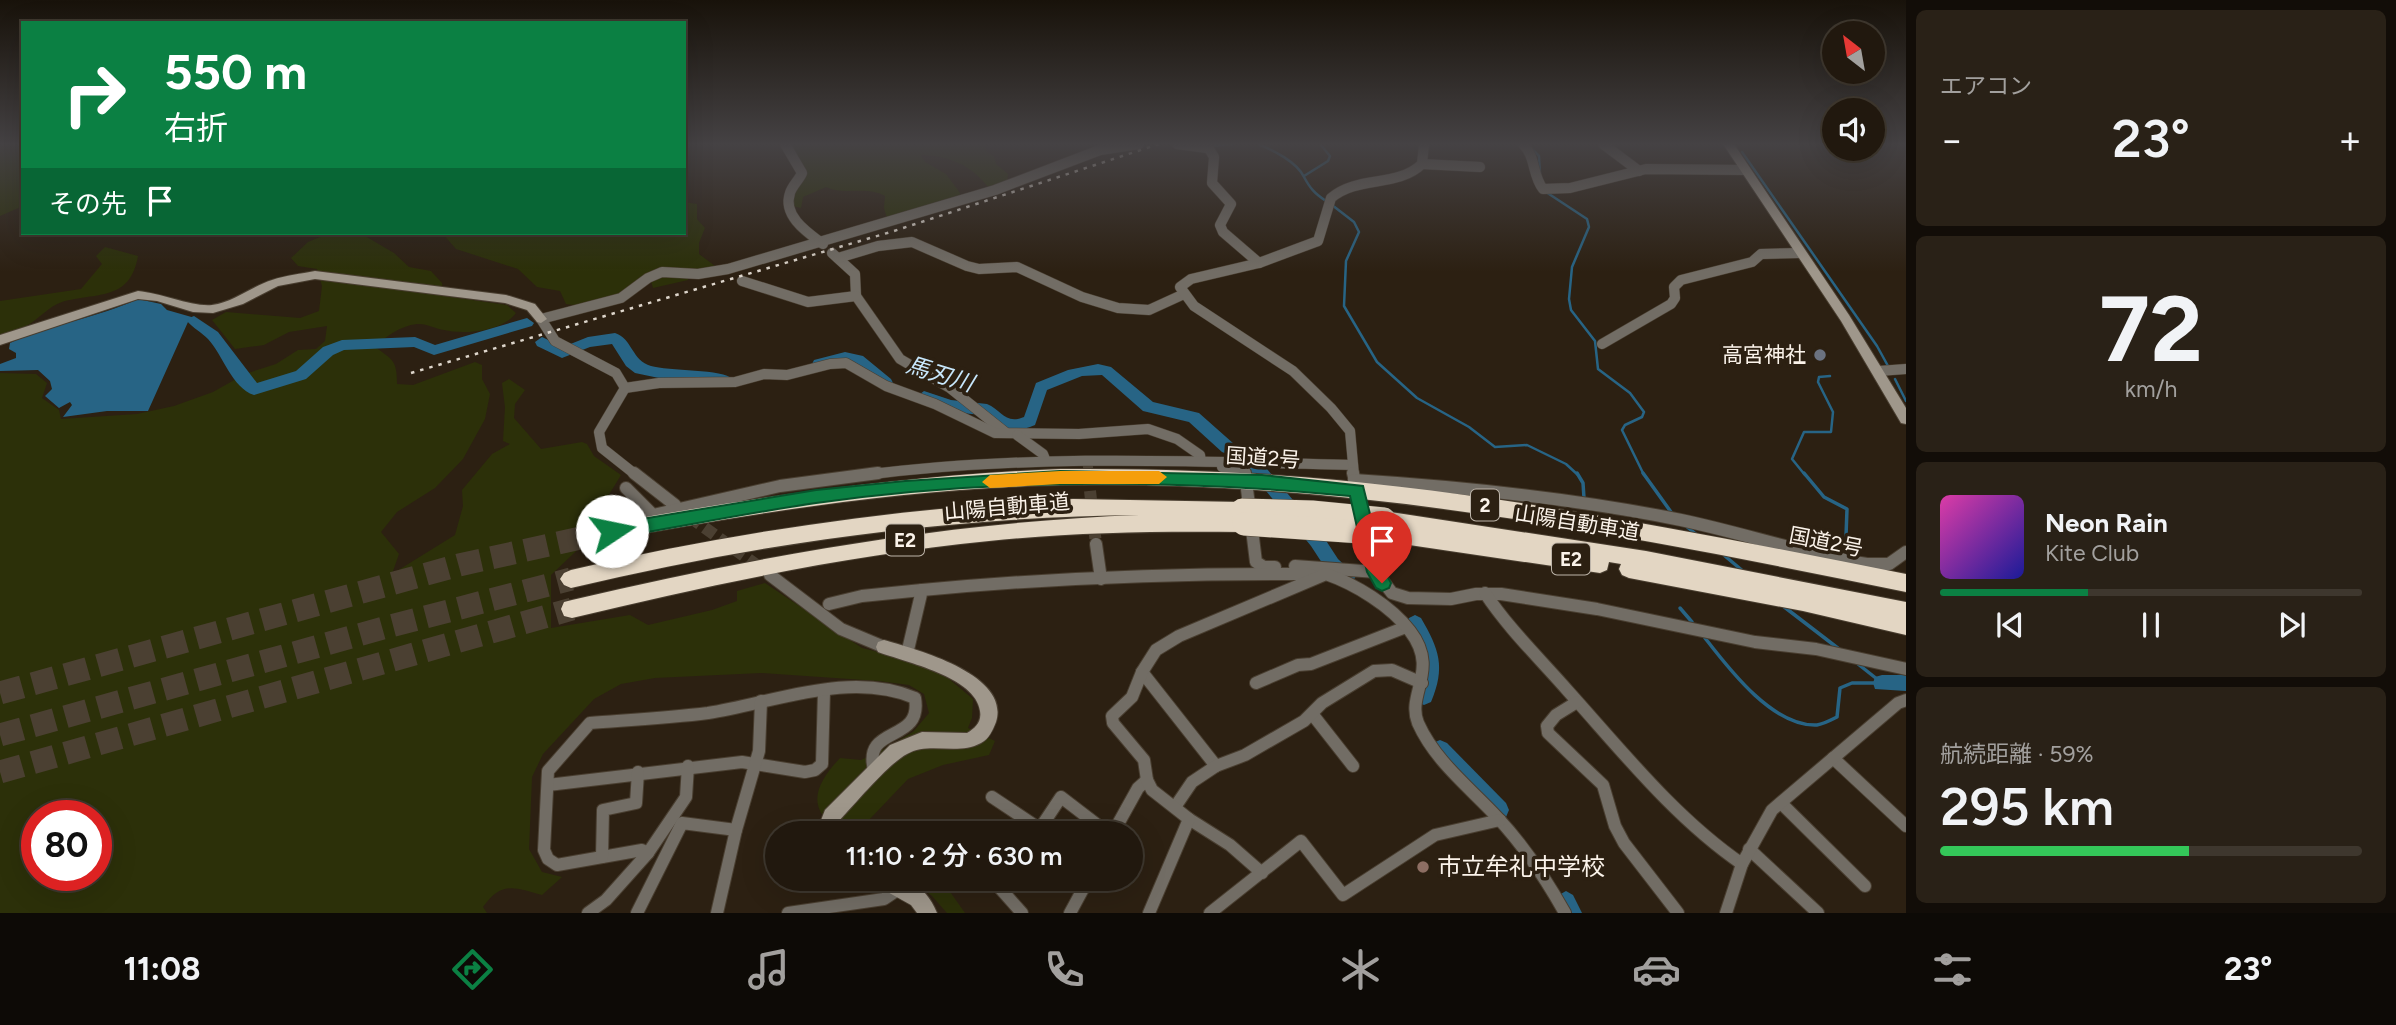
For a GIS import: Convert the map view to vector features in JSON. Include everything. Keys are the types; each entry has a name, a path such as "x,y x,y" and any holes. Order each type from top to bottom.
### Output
{"highway":[{"name":"国道2号","path":"612,531 816,497 905,487 1060,477 1263,477 1356,485 1694,532 1724,547 1906,583"},
{"name":"山陽自動車道","path":"570,579 700,549 898,520 1091,507 1387,527 1567,544 1906,611"},
{"name":"山陽自動車道","path":"572,609 765,565 906,540 1101,524 1243,517"},
{"name":"山陽自動車道","path":"1387,527 1750,592 1906,625"}],"street":[{"path":"794,187 789,196 791,212 797,222 821,243"},
{"path":"541,319 621,298 648,278 662,272 698,274 729,271 1004,187"},
{"path":"1215,187 1231,204 1220,225 1223,232 1259,263"},
{"path":"1350,187 1338,192 1328,202 1322,236 1318,241 1259,263 1183,282 1180,287 1209,317 1293,371 1350,431 1356,485 1376,572 1392,593 1408,598 1451,599 1485,593 1597,609 1755,642 1867,659 1906,669"},
{"path":"1542,187 1543,189 1576,187"},
{"path":"1756,187 1879,371 1906,419"},
{"path":"1045,460 1043,454 950,388 900,359 856,296 855,274 835,256 914,241 961,265 974,269 1008,265 1017,267 1085,299 1120,308 1147,310 1184,294"},
{"path":"1602,344 1671,304 1675,298 1674,286 1681,280 1752,262 1764,253 1800,253"},
{"path":"0,340 138,295 158,297 192,308 214,309 239,302 288,279 314,275 506,299 531,307 555,341 616,373 625,388"},
{"path":"742,281 808,302 856,296"},
{"path":"625,388 659,383 741,382 764,374 787,375 846,363 886,386 935,404 985,429 1012,434 1148,429 1177,439 1200,455 1200,461"},
{"path":"1879,371 1906,369"},
{"path":"625,388 599,432 603,448 675,505"},
{"path":"626,488 653,515 779,486 941,465 1045,460 1219,461 1233,463 1263,477"},
{"path":"1219,461 1222,467 1263,477 1333,463 1353,465"},
{"path":"1263,477 1256,562 1264,567 1316,577"},
{"path":"1356,485 1506,494 1592,504 1665,518 1694,532 1876,564 1890,564 1906,552"},
{"path":"1096,544 1101,579"},
{"path":"829,604 862,596 1009,582 1337,568 1376,572"},
{"path":"1278,570 1289,591"},
{"path":"1262,873 1230,845 1189,819 1152,790 1147,780 1148,768 1144,760 1113,723 1112,716 1132,697 1142,672 1156,650 1179,636 1326,574 1338,576 1402,623 1420,649 1422,683 1414,708 1424,737 1500,820 1543,872 1565,913"},
{"path":"770,575 841,629 939,666 981,691 989,706 989,720 979,735 966,741 925,740 908,744 896,751 831,816 829,821"},
{"path":"907,653 922,590"},
{"path":"1485,593 1577,702 1678,810 1715,844 1742,864"},
{"path":"1256,683 1298,665 1311,664 1402,623 1408,598"},
{"path":"1175,807 1192,782 1216,766 1245,755 1313,715 1322,703 1374,671 1392,670 1422,683"},
{"path":"1142,672 1216,766"},
{"path":"648,853 642,850 557,865 548,859 544,850 548,771 590,723 725,710 782,695 824,691 906,692 915,698 917,710 913,722 880,741 871,751 874,771"},
{"path":"548,785 688,766 742,762 805,772 815,771 821,764 824,691"},
{"path":"1726,913 1742,864 1764,821 1833,758 1906,700"},
{"path":"717,913 736,830 759,751 761,701"},
{"path":"1577,702 1556,715 1547,726 1548,733 1603,785 1609,794 1612,815 1620,836 1678,913"},
{"path":"1313,715 1353,766"},
{"path":"1833,758 1906,825"},
{"path":"588,913 606,900 648,853 686,797 688,766"},
{"path":"602,857 603,810 636,803 638,772"},
{"path":"1117,821 1138,788 1147,780"},
{"path":"992,797 1025,821"},
{"path":"1045,821 1061,797 1094,821"},
{"path":"1781,803 1865,886"},
{"path":"1149,913 1189,819"},
{"path":"1210,913 1301,841 1343,895 1435,835 1500,820"},
{"path":"637,913 682,823 736,830"},
{"path":"1749,849 1818,913"},
{"path":"788,913 884,899 896,891"},
{"path":"908,891 918,898 928,913"},
{"path":"1006,891 1022,913"},
{"path":"1070,913 1082,891"}],"green space":[{"path":"0,187 21,187 21,207 0,216"},
{"path":"796,187 955,187 960,193 959,198 887,218 885,196 878,193 841,191 826,187 803,197 801,208 793,206 792,192"},
{"path":"686,202 697,204 697,219 705,228 699,243 699,254 715,266 703,271 688,271 688,280 653,288 651,281 599,302 577,305 566,304 560,291 537,287 518,269 456,249 444,235 686,235"},
{"path":"325,235 363,235 394,253 409,267 431,271 442,283 444,296 507,305 516,313 493,328 473,332 411,325 394,332 375,347 393,361 397,384 413,385 475,362 482,365 482,379 490,394 485,419 463,459 435,488 397,512 381,532 399,554 392,574 455,535 463,506 462,490 492,454 510,444 503,441 505,407 502,383 509,379 525,390 515,404 514,418 541,449 582,442 587,444 594,456 621,475 607,498 615,514 551,575 551,628 630,615 648,625 712,610 737,601 737,591 765,583 862,648 914,661 949,679 973,699 972,718 968,728 995,741 989,755 943,765 908,779 868,821 827,821 817,800 829,770 840,758 861,760 913,732 929,713 924,694 909,685 879,681 761,673 655,678 621,684 594,699 543,754 532,777 529,849 542,872 562,877 542,895 516,888 502,890 483,907 487,913 0,913 0,373 36,374 47,383 42,398 59,410 61,419 137,414 174,406 213,392 245,374 276,364 298,350 316,349 325,341 327,326 289,332 264,345 235,349 212,320 226,312 300,318 319,311 322,286 317,269 298,266 291,258 308,242"},
{"path":"105,247 138,256 128,281 110,292 62,302 26,326 0,335 0,301 81,289 102,264 96,256"},
{"path":"926,891 949,891 965,913 947,913"}],"water":[{"path":"138,299 161,304 167,310 195,318 193,323 188,322 148,411 107,411 63,417 72,405 70,402 59,408 45,396 52,389 50,381 38,370 0,371 0,364 16,358 16,353 9,349 10,343"}],"waterway":[{"path":"1310,187 1326,201"},
{"path":"1766,187 1877,346 1888,366"},
{"path":"1546,192 1587,219 1589,227 1572,267 1569,299 1571,310 1595,341 1598,369 1630,393 1644,412 1642,417 1625,425 1622,430 1643,473"},
{"path":"1332,205 1354,222 1359,232 1346,261 1344,306 1377,362 1417,398 1469,427 1495,447 1527,445 1566,464 1578,475"},
{"name":"馬刃川","path":"194,321 213,336 254,389 301,375 328,351 342,345 415,342 434,350 527,323"},
{"name":"馬刃川","path":"542,342 562,353 588,342 615,338 631,362 641,369 678,376 725,379"},
{"name":"馬刃川","path":"819,364 852,358 886,383"},
{"name":"馬刃川","path":"924,397 950,406 987,410 998,422 1015,427 1030,421 1041,387 1082,371 1106,371 1148,407 1194,417 1228,448 1246,455 1317,541 1332,564 1347,576"},
{"path":"1805,475 1792,459 1804,432 1831,432 1833,412 1818,382 1819,377 1830,376"},
{"path":"1895,379 1906,401"},
{"path":"1577,473 1583,483 1584,498"},
{"path":"1643,473 1671,512"},
{"path":"1804,473 1824,497 1847,509 1846,536 1856,556"},
{"path":"1686,526 1697,535"},
{"path":"1725,556 1744,572"},
{"path":"1783,606 1839,649"},
{"path":"1680,608 1692,622"},
{"name":"馬刃川","path":"1415,623 1428,650 1431,667 1431,676 1424,696"},
{"path":"1705,638 1754,694 1784,717 1801,723 1817,725 1837,717 1840,688 1852,683 1882,683 1858,664"},
{"path":"1882,683 1906,683"},
{"name":"馬刃川","path":"1440,749 1499,810"},
{"name":"馬刃川","path":"1566,902 1571,913"}],"tunnel":[{"path":"1087,459 1089,475"},
{"path":"1088,473 1096,544"},
{"path":"690,517 762,569"},
{"path":"0,693 459,565 612,531"},
{"path":"0,735 387,627 571,579"},
{"path":"0,772 572,609"}],"railway":[{"path":"411,373 894,231 1029,187"}],"slow traffic":[{"path":"990,482 1060,477 1159,477"}],"place":[{"name":"高宮神社","path":"1820,355"},
{"name":"市立牟礼中学校","path":"1423,867"}],"route":[{"path":"612,531 816,497 905,487 1060,477 1262,481 1357,490 1376,572 1382,583"}]}
